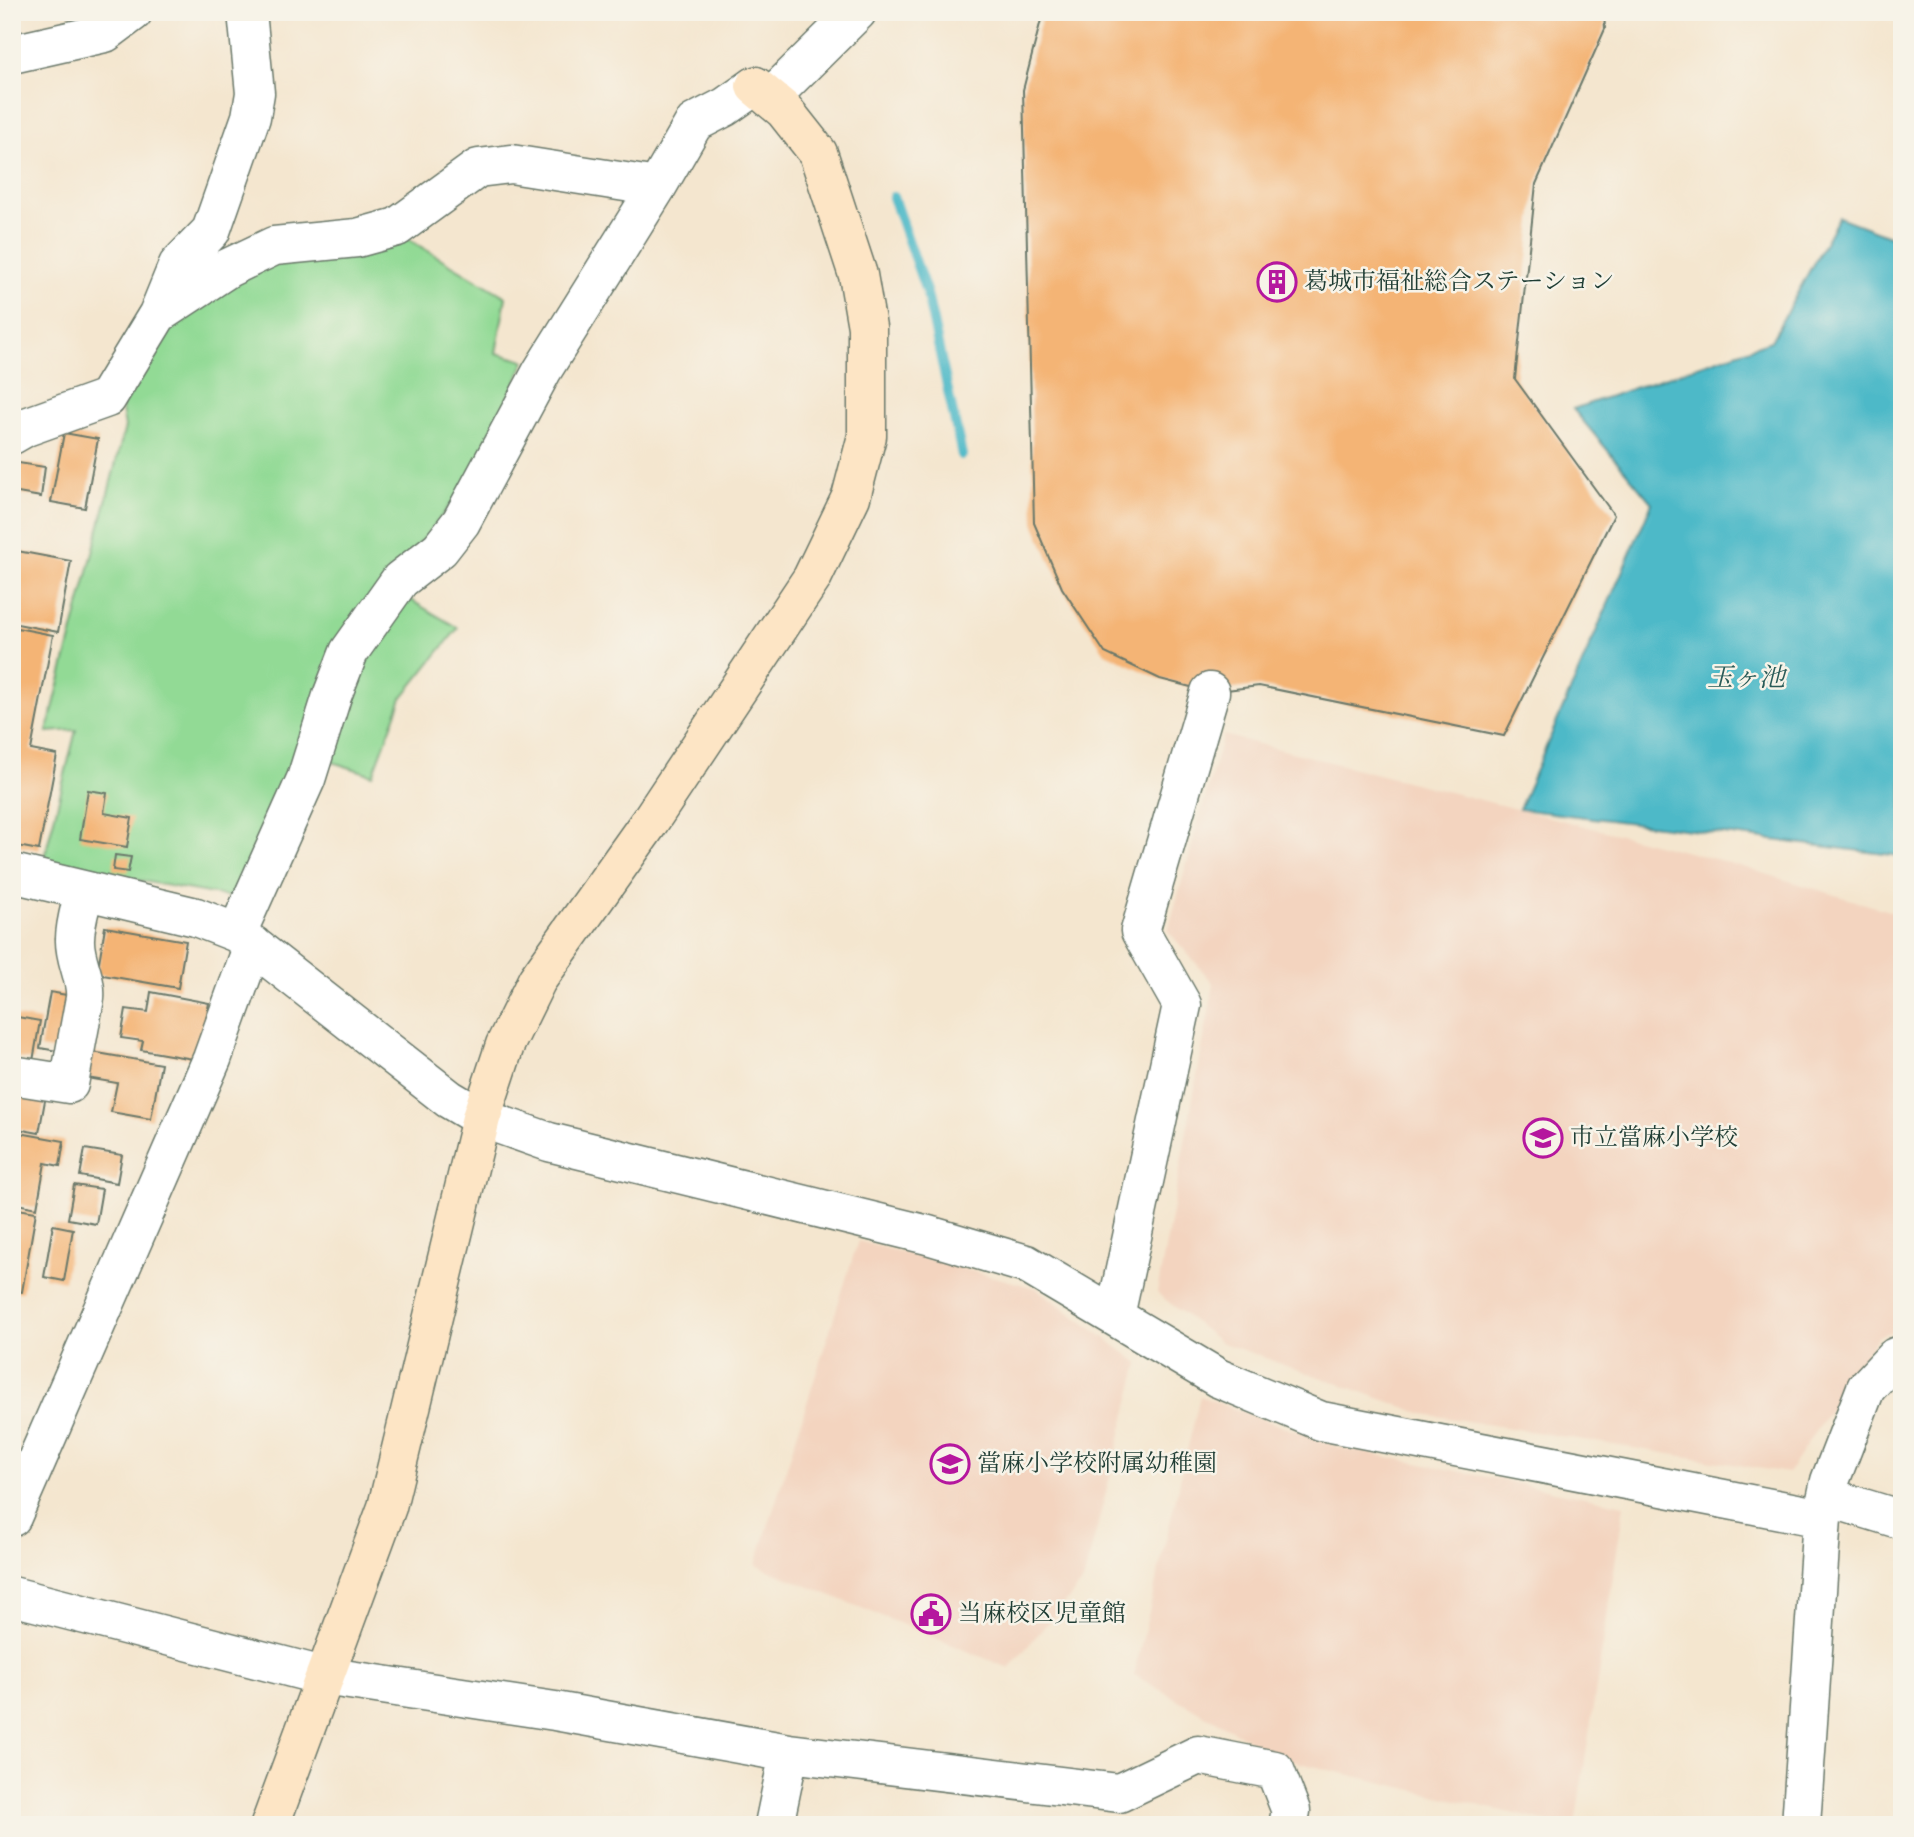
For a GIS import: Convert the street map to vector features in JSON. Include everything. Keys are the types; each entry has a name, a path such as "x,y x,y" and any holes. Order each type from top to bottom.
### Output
{"street":[{"path":"12,54 105,33 133,12"},
{"path":"12,435 26,427 107,398 158,314 178,265 211,231 251,117 255,93 249,28 218,12"},
{"path":"12,1516 212,1059 245,939 306,779 331,696 349,652 400,580 440,549 461,522 542,371 694,123 762,92 857,12"},
{"path":"270,1825 387,1507 481,1118 505,1045 537,980 648,824 812,578 851,497 867,436 867,327 858,275 818,153 784,110 762,92"},
{"path":"158,314 228,268 274,246 356,238 397,227 478,168 511,164 657,187"},
{"path":"1115,1316 1182,1005 1140,931 1210,692"},
{"path":"12,873 196,917 245,939 449,1099 481,1118 549,1142 928,1235 1026,1264 1218,1378 1321,1421 1902,1520"},
{"path":"12,1075 69,1084 86,987 79,968 75,940 84,891"},
{"path":"1801,1825 1825,1507 1830,1481 1866,1388 1895,1357 1902,1355"},
{"path":"12,1596 323,1676 555,1711 789,1753 1119,1793 1198,1755 1275,1770 1291,1811 1288,1825"},
{"path":"774,1825 789,1753"}],"shaded area":[{"name":"市立當麻小学校","path":"1223,735 1719,860 1902,915 1902,1328 1878,1336 1788,1473 1424,1414 1220,1342 1157,1293 1214,984 1168,931"},
{"name":"當麻小学校附属幼稚園","path":"858,1241 1036,1288 1139,1363 1083,1582 1009,1668 756,1565"},
{"path":"1200,1396 1338,1447 1624,1505 1575,1825 1561,1825 1283,1759 1134,1675"}],"green space":[{"path":"406,238 506,297 496,353 525,361 480,467 424,539 382,583 458,628 402,698 373,775 301,752 235,898 43,863 76,730 47,732 125,427 120,399 169,323 282,256"}],"water":[{"name":"玉ヶ池","path":"1839,217 1902,241 1902,856 1519,809 1652,503 1573,409 1771,341"}],"building":[{"name":"葛城市福祉総合ステーション","path":"1043,12 1604,12 1605,29 1536,184 1515,379 1614,515 1504,736 1259,686 1210,692 1160,679 1105,653 1062,588 1034,523 1023,90"},
{"path":"64,433 98,439 85,508 51,502"},
{"path":"12,462 45,467 41,497 12,492"},
{"path":"12,550 71,561 58,632 12,623"},
{"path":"12,627 53,635 31,750 57,755 39,850 12,845"},
{"path":"88,790 107,793 104,813 132,818 127,847 80,839"},
{"path":"115,855 131,857 128,872 113,870"},
{"path":"105,927 186,941 178,988 97,974"},
{"path":"50,992 72,996 63,1052 40,1048"},
{"path":"151,992 209,1003 199,1060 141,1050 143,1041 121,1038 126,1009 148,1012"},
{"path":"12,1016 40,1021 33,1061 12,1057"},
{"path":"92,1052 161,1064 151,1119 111,1112 117,1083 87,1078"},
{"path":"12,1089 46,1095 39,1133 12,1128"},
{"path":"14,1132 64,1141 60,1166 45,1163 37,1208 12,1203"},
{"path":"85,1149 122,1155 117,1183 80,1176"},
{"path":"74,1185 102,1189 96,1224 68,1219"},
{"path":"12,1208 36,1212 22,1292 12,1291"},
{"path":"53,1225 73,1229 64,1281 44,1277"}],"waterway":[{"path":"893,197 927,294 962,455"}],"place":[{"name":"葛城市福祉総合ステーション","path":"1277,282"},
{"name":"市立當麻小学校","path":"1543,1138"},
{"name":"當麻小学校附属幼稚園","path":"950,1464"},
{"name":"当麻校区児童館","path":"931,1614"}]}
